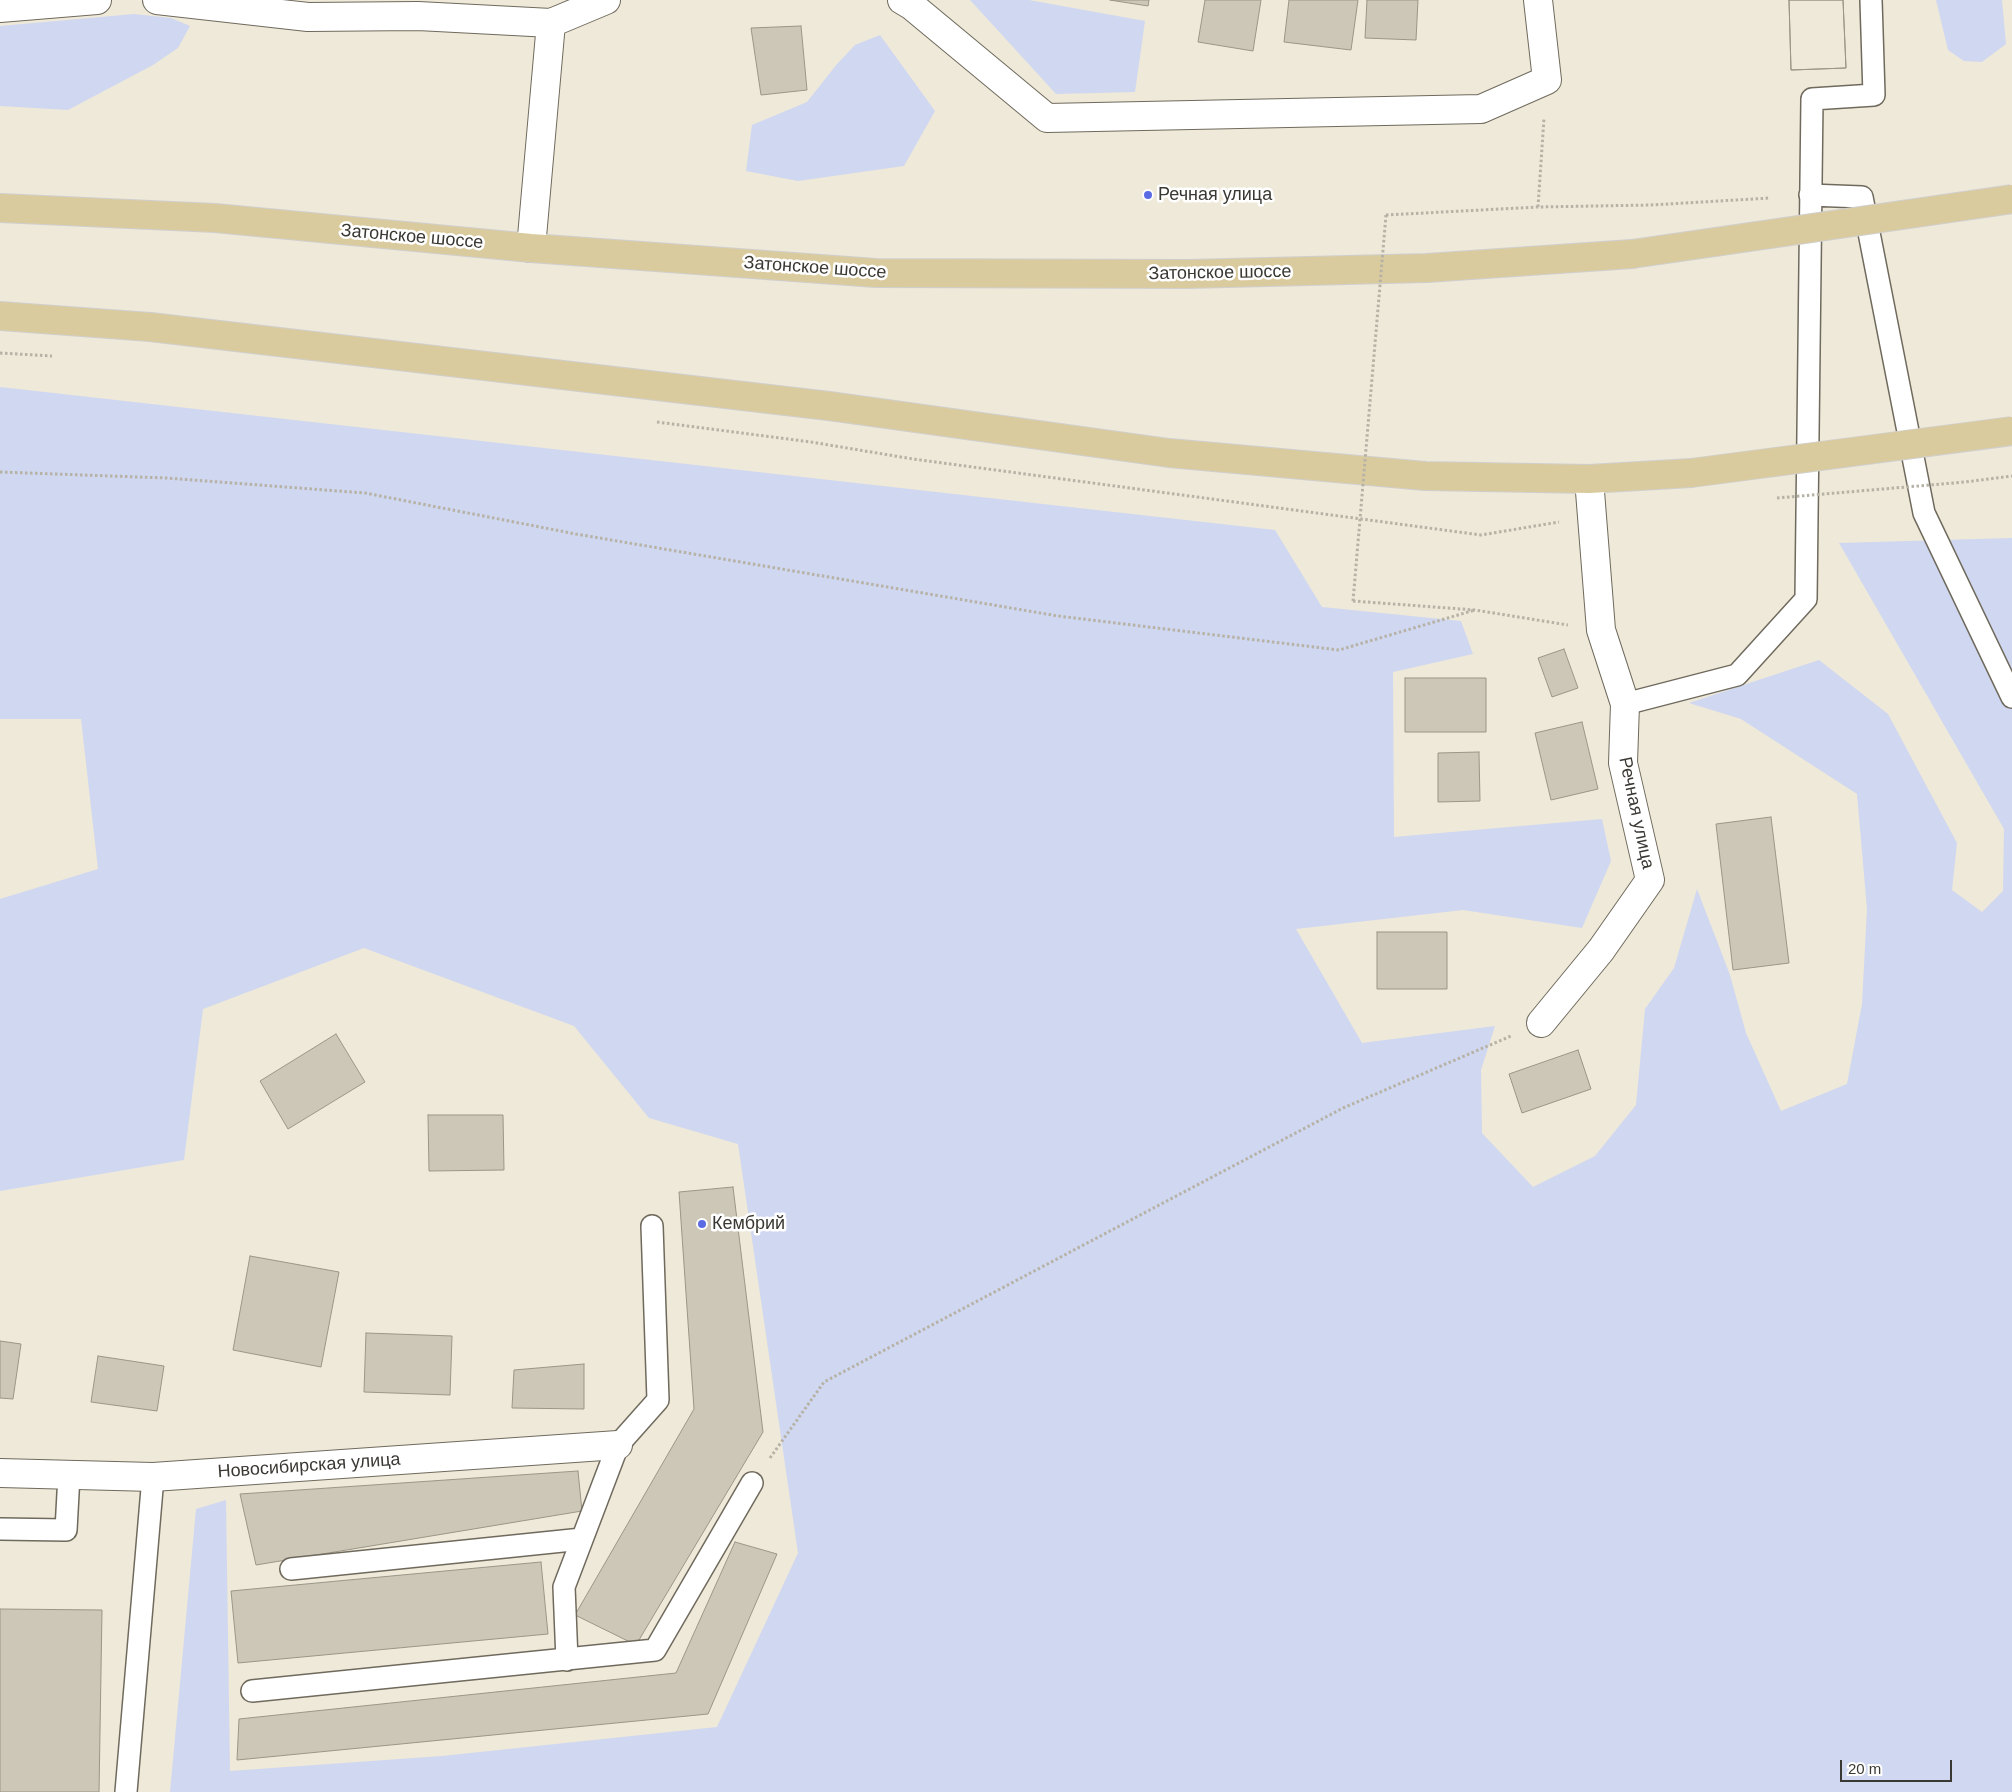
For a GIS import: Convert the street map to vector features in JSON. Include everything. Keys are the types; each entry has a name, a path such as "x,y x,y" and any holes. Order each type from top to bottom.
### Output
{"main road":[{"name":"Затонское шоссе","path":"0,208 215,218 531,248 886,273 1188,274 1427,268 1632,254 2012,199"},
{"path":"0,316 150,327 829,406 1169,453 1425,476 1589,480 1691,473 2012,430"}],"street":[{"path":"0,8 97,0"},
{"path":"156,0 308,17 418,8 551,23 606,0"},
{"path":"902,0 912,6 1047,118 1481,109 1546,80 1538,0"},
{"path":"531,248 551,23"},
{"name":"Речная улица","path":"1541,1023 1601,950 1650,880 1623,763 1625,704 1601,630 1589,480"},
{"name":"Новосибирская улица","path":"0,1473 153,1477 618,1444"}],"lane":[{"path":"1625,704 1737,675 1806,599 1812,99 1874,96 1871,0"},
{"path":"1810,196 1862,197 1924,513 2012,697"},
{"path":"567,1660 564,1587 618,1444 658,1400 652,1226"},
{"path":"0,1529 66,1530 69,1475"},
{"path":"126,1792 153,1477"},
{"path":"252,1691 655,1650 752,1483"},
{"path":"291,1569 582,1539"}],"path":[{"path":"1538,207 1546,80"},
{"path":"1601,630 1475,610 1353,601 1386,215 1538,207 1651,205 1810,196"},
{"path":"0,353 57,356"},
{"path":"654,422 811,442 913,459 1481,535 1593,517"},
{"path":"0,472 166,478 365,493 576,534 1058,616 1339,650 1475,610"},
{"path":"1770,499 1965,482 2012,476"},
{"path":"752,1483 824,1382 1343,1108 1541,1023"}],"shaded area":[{"path":"970,0 1029,0 1145,21 1135,92 1056,94"},
{"path":"1936,0 2002,0 2006,44 1982,62 1964,61 1948,50"},
{"path":"134,14 171,18 190,26 178,48 153,65 68,110 0,106 0,26"},
{"path":"880,35 935,111 904,166 798,181 746,171 752,125 807,102 837,64 855,45"},
{"path":"0,387 1275,530 1322,607 1461,621 1473,654 1393,672 1394,837 1602,819 1611,861 1582,928 1463,910 1296,929 1362,1043 1495,1026 1481,1070 1482,1133 1533,1187 1595,1156 1636,1105 1645,1009 1674,968 1697,889 1730,975 1746,1033 1781,1111 1847,1084 1862,1004 1867,909 1857,794 1741,719 1689,703 1819,660 1888,714 1957,843 1952,890 1982,912 2003,891 2004,829 1839,543 2012,538 2012,1792 170,1792 196,1509 226,1500 230,1771 442,1756 717,1727 798,1553 738,1144 649,1118 574,1026 364,948 203,1009 184,1160 0,1191 0,899 98,869 81,719 0,719"}],"building":[{"path":"1110,0 1149,0 1148,6"},
{"path":"1205,0 1261,0 1253,51 1198,42"},
{"path":"1289,0 1358,0 1351,50 1284,42"},
{"path":"1367,0 1418,0 1416,40 1365,38"},
{"path":"1789,0 1843,0 1846,68 1791,70"},
{"path":"1789,0 1843,0 1846,68 1791,70"},
{"path":"801,26 807,90 761,95 751,28"},
{"path":"1564,649 1578,688 1552,697 1538,658"},
{"path":"1405,678 1486,678 1486,732 1405,732"},
{"path":"1582,722 1598,789 1551,800 1535,733"},
{"path":"1479,752 1480,801 1438,802 1438,753"},
{"path":"1771,817 1789,963 1733,970 1716,824"},
{"path":"1377,932 1447,932 1447,989 1377,989"},
{"path":"336,1034 365,1082 288,1129 260,1081"},
{"path":"1578,1050 1591,1089 1522,1113 1509,1074"},
{"path":"428,1115 503,1115 504,1170 429,1171"},
{"path":"733,1187 763,1432 636,1645 575,1615 694,1409 679,1192"},
{"path":"250,1256 339,1272 321,1367 233,1350"},
{"path":"366,1333 452,1336 450,1395 364,1392"},
{"path":"0,1341 21,1344 13,1399 0,1398"},
{"path":"98,1356 164,1366 157,1411 91,1402"},
{"path":"584,1364 584,1409 512,1408 514,1370"},
{"path":"578,1471 582,1511 256,1565 240,1494"},
{"path":"735,1542 777,1554 708,1714 237,1760 239,1719 676,1673"},
{"path":"541,1562 548,1634 238,1663 231,1591"},
{"path":"0,1609 102,1610 99,1792 0,1792"}],"place":[{"name":"Речная улица","path":"1148,195"},
{"name":"Кембрий","path":"702,1224"}]}
